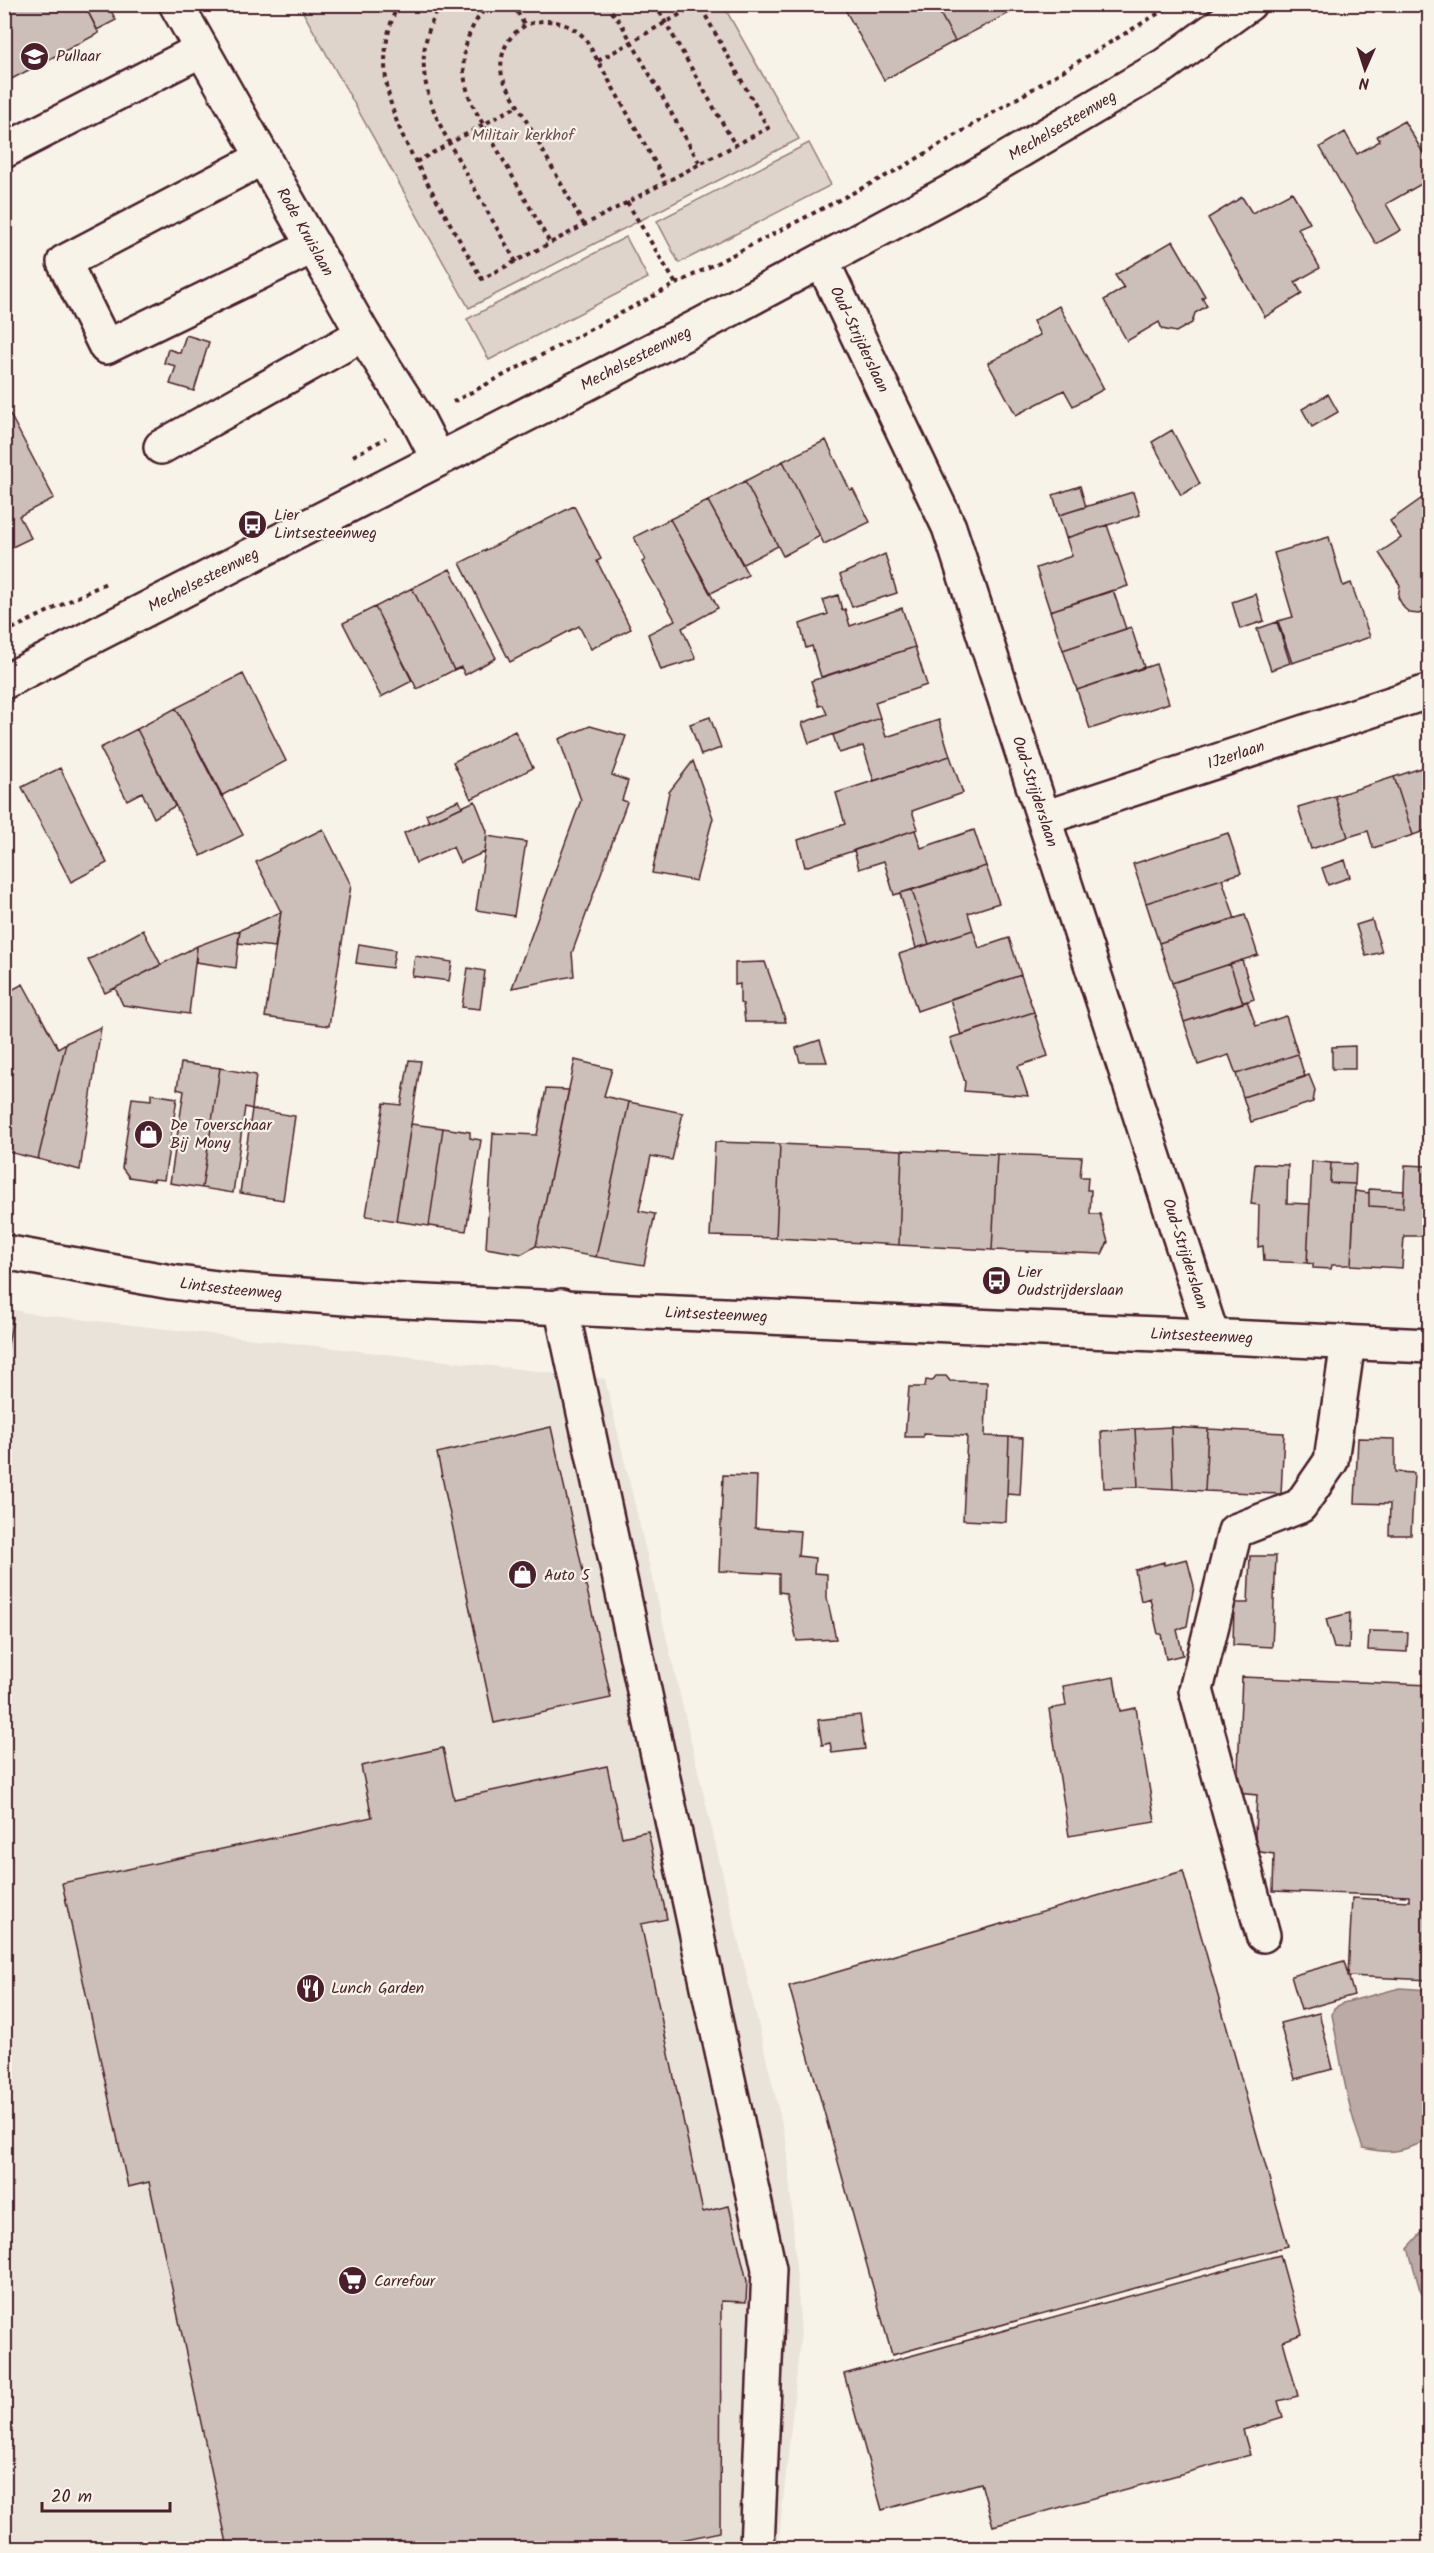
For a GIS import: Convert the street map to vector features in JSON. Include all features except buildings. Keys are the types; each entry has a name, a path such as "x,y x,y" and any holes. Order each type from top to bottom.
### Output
{"street":[{"name":"Rode Kruislaan","path":"176,4 363,334 418,420 438,459"},
{"name":"Mechelsesteenweg","path":"4,682 822,261 950,192 1166,65 1249,4"},
{"path":"4,151 201,50"},
{"path":"264,157 64,262 106,347 314,246"},
{"name":"Oud-Strijderslaan","path":"822,261 949,527 1212,1336"},
{"path":"161,447 363,334"},
{"name":"IJzerlaan","path":"1044,818 1430,691"},
{"name":"Lintsesteenweg","path":"4,1252 171,1282 233,1290 383,1300 561,1306 1430,1346"},
{"path":"561,1306 769,2269 757,2548"},
{"path":"1263,1935 1196,1690 1235,1531 1300,1506 1331,1461 1348,1342"}],"path":[{"path":"398,4 389,34 386,57 386,79 396,125 482,279 768,128 698,4 598,60"},
{"path":"441,4 426,42 424,76 432,111 516,262"},
{"path":"490,4 472,26 466,43 463,61 468,97 549,243"},
{"path":"513,4 525,26"},
{"path":"606,4 615,14 700,164"},
{"path":"655,4 735,145"},
{"path":"418,420 903,167 1174,4"},
{"path":"584,225 502,77 501,63 510,39 525,26 544,20 564,22 585,38 666,182"},
{"path":"416,162 517,106"},
{"path":"627,202 676,284"}],"shaded area":[{"path":"4,1307 27,1313 605,1379 787,2145 801,2333 778,2548 5,2548"},
{"path":"1400,1988 1429,1990 1429,2140 1397,2151 1373,2150 1363,2148 1357,2132 1348,2099 1332,2015 1334,2008 1343,2003"},
{"path":"1430,2228 1429,2307 1420,2290 1408,2248 1423,2231"}],"green space":[{"name":"Militair kerkhof","path":"299,5 723,5 799,139 469,308"},
{"path":"809,143 831,185 679,263 657,221"},
{"path":"626,237 648,278 489,360 467,319"}],"place":[{"name":"Pullaar","path":"35,56"},
{"name":"Lier Lintsesteenweg","path":"253,524"},
{"name":"De Toverschaar Bij Mony","path":"149,1134"},
{"name":"Lier Oudstrijderslaan","path":"996,1281"},
{"name":"Auto 5","path":"523,1575"},
{"name":"Lunch Garden","path":"310,1988"},
{"name":"Carrefour","path":"353,2281"}]}
